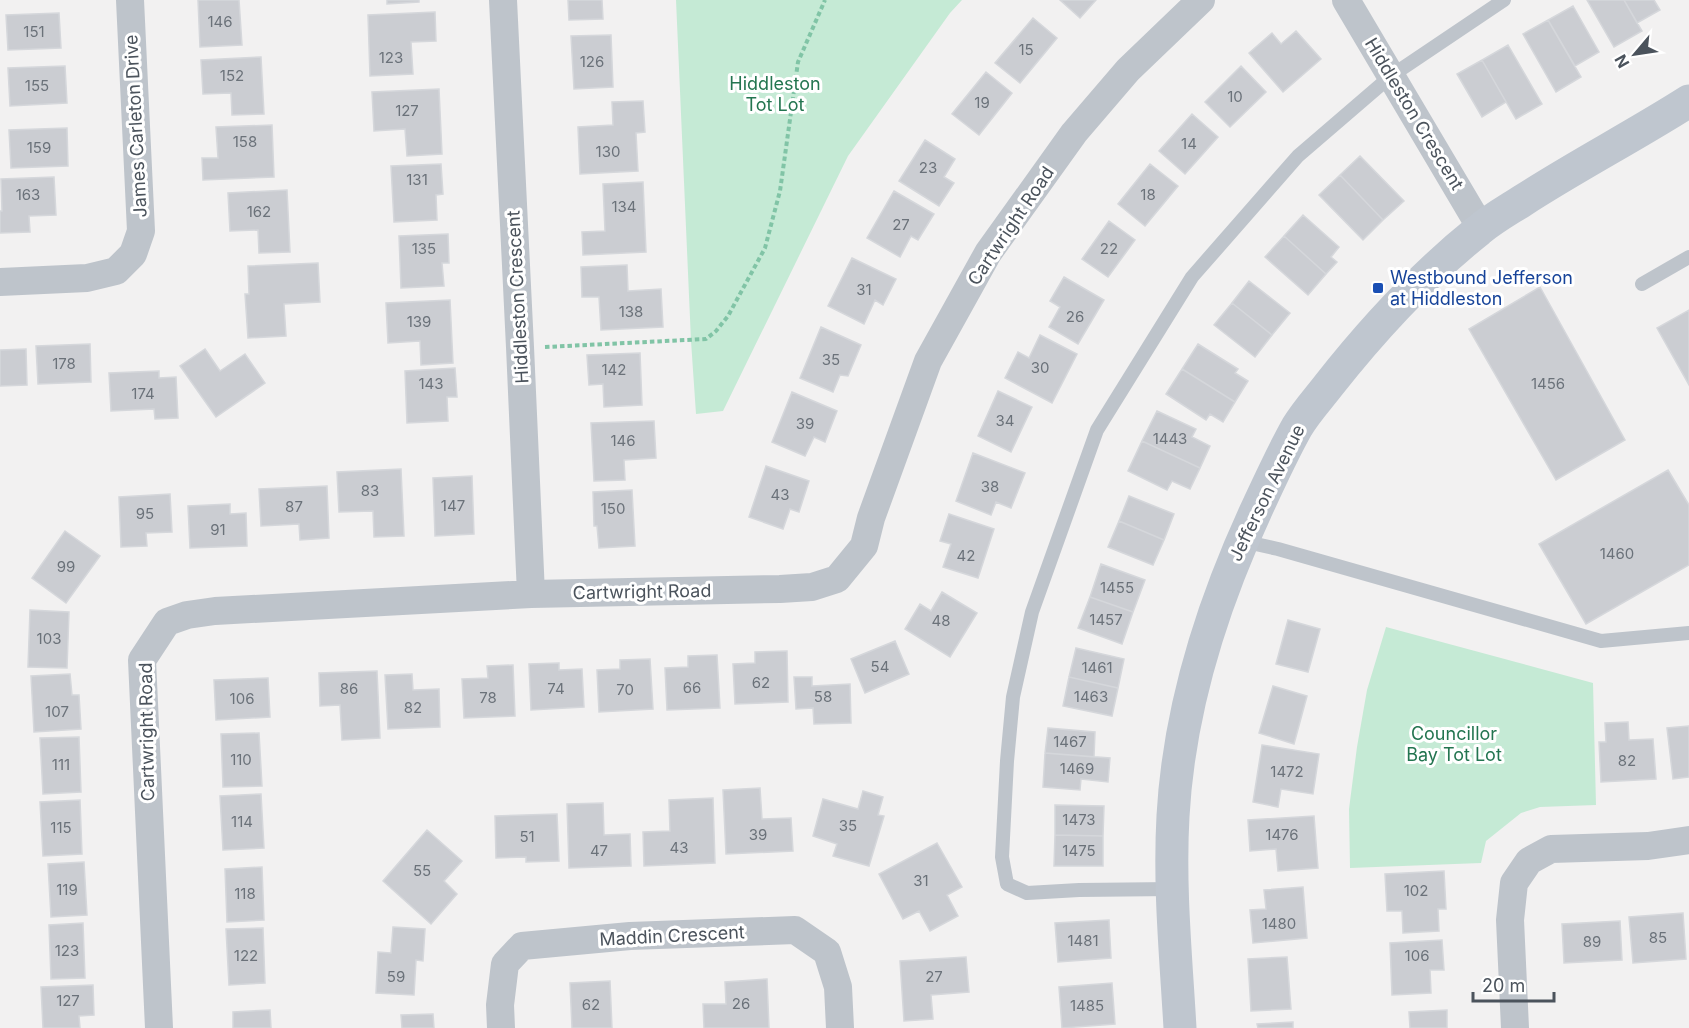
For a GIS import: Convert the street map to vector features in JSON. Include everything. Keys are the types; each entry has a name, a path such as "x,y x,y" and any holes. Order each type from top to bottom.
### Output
{"street":[{"name":"James Carleton Drive","path":"0,282 87,278 116,271 133,254 141,231 130,0"},
{"name":"Hiddleston Crescent","path":"503,0 531,594"},
{"name":"Cartwright Road","path":"159,1028 142,660 166,622 187,615 214,611 531,594 780,589 812,587 837,579 864,546 871,518 928,361 988,253 1074,133 1128,70 1201,0"},
{"name":"Hiddleston Crescent","path":"1346,0 1481,228"},
{"name":"Jefferson Avenue","path":"1180,1028 1172,889 1173,816 1182,738 1199,659 1224,584 1270,479 1299,424 1348,361 1394,309 1454,250 1481,228 1552,182 1687,105"},
{"path":"1515,1028 1510,920 1514,883 1528,861 1551,849 1648,846 1689,840"},
{"name":"Maddin Crescent","path":"501,1028 500,1005 504,964 522,946 630,936 795,930 827,952 838,987 840,1028"}],"lane":[{"path":"1172,889 1027,892 1007,884 1002,857 1013,697 1032,612 1097,430 1192,277 1298,156 1391,76 1504,0"},
{"path":"1642,284 1689,257"},
{"path":"1242,541 1278,549 1601,641 1689,633"}],"path":[{"path":"520,347 706,339 716,332 728,316 765,248 780,191 798,62 825,0"}],"green space":[{"name":"Hiddleston Tot Lot","path":"676,0 962,0 950,13 848,156 723,411 696,414 691,341"},
{"name":"Councillor Bay Tot Lot","path":"1386,627 1593,683 1596,805 1540,807 1521,813 1486,841 1481,863 1350,868 1349,809 1357,747 1367,690"}],"building":[{"path":"198,0 239,0 242,45 200,47"},
{"path":"387,0 419,0 419,2 387,4"},
{"path":"568,0 602,0 603,19 569,20"},
{"path":"1060,0 1096,0 1080,18"},
{"path":"1587,0 1624,0 1642,31 1614,47"},
{"path":"1624,0 1654,0 1660,10 1637,23"},
{"path":"1573,6 1599,52 1575,66 1548,20"},
{"path":"435,12 436,41 411,42 413,74 370,76 368,15"},
{"path":"59,13 61,48 8,50 6,15"},
{"path":"1033,18 1057,38 1020,83 995,63"},
{"path":"1548,20 1581,77 1556,92 1523,34"},
{"path":"1296,31 1321,59 1283,92 1249,53 1272,33 1281,44"},
{"path":"611,35 613,87 574,89 571,36"},
{"path":"1508,45 1542,104 1516,119 1482,60"},
{"path":"261,57 264,114 232,115 231,93 203,94 201,60"},
{"path":"1482,60 1506,102 1482,117 1457,74"},
{"path":"65,66 67,103 10,106 8,68"},
{"path":"1241,66 1266,92 1230,127 1205,102"},
{"path":"986,72 1012,93 979,135 952,114"},
{"path":"439,89 442,154 407,156 405,129 374,131 372,92"},
{"path":"643,101 645,132 636,133 638,171 580,174 578,127 613,125 612,102"},
{"path":"1192,114 1218,137 1185,174 1159,151"},
{"path":"272,125 274,177 203,180 202,158 218,158 216,127"},
{"path":"67,128 68,166 11,168 9,130"},
{"path":"925,140 955,159 944,177 954,183 939,206 899,181"},
{"path":"1360,156 1404,201 1383,220 1340,175"},
{"path":"441,164 443,194 436,195 437,220 394,222 391,166"},
{"path":"1150,164 1178,186 1145,226 1118,204"},
{"path":"1340,175 1383,220 1363,240 1319,195"},
{"path":"54,177 56,215 29,216 30,232 0,233 1,179"},
{"path":"643,182 646,252 583,255 582,232 605,231 603,184"},
{"path":"287,190 290,252 259,253 258,230 230,231 228,193"},
{"path":"894,191 934,214 918,240 911,236 900,257 867,238"},
{"path":"1303,215 1339,247 1331,257 1337,262 1326,274 1284,236"},
{"path":"1109,221 1135,240 1108,277 1082,259"},
{"path":"448,234 449,263 442,263 444,286 401,288 399,236"},
{"path":"1284,236 1326,274 1308,295 1265,257"},
{"path":"852,258 896,279 883,305 875,300 864,324 828,306"},
{"path":"318,263 320,302 284,304 286,336 248,338 245,294 249,294 248,266"},
{"path":"627,265 628,291 661,289 663,327 601,330 599,297 582,297 581,267"},
{"path":"1064,277 1104,300 1078,344 1049,327 1060,307 1050,301"},
{"path":"1249,281 1290,313 1272,335 1232,303"},
{"path":"1540,287 1625,440 1556,480 1469,329"},
{"path":"450,300 453,363 421,365 420,341 388,343 386,303"},
{"path":"1232,303 1272,335 1255,357 1214,325"},
{"path":"1689,310 1689,385 1657,328"},
{"path":"821,327 861,345 848,376 840,375 833,392 800,378"},
{"path":"1040,335 1077,354 1052,403 1005,378 1018,352 1029,358"},
{"path":"90,344 91,382 38,384 36,346"},
{"path":"1198,344 1238,369 1235,373 1248,381 1235,402 1182,369"},
{"path":"26,349 27,385 0,386 0,350"},
{"path":"205,349 220,371 245,354 265,383 216,417 180,366"},
{"path":"640,353 642,405 604,407 603,384 589,385 587,355"},
{"path":"455,368 457,397 447,397 448,421 407,423 405,371"},
{"path":"1182,369 1235,402 1223,422 1210,414 1206,420 1166,394"},
{"path":"159,371 159,378 176,377 178,418 155,419 154,409 111,411 109,373"},
{"path":"998,391 1032,407 1011,452 978,436"},
{"path":"792,392 837,411 825,442 814,437 805,456 772,442"},
{"path":"1157,411 1196,429 1192,437 1210,446 1200,468 1142,441"},
{"path":"654,421 656,458 624,460 625,480 594,481 591,423"},
{"path":"1142,441 1200,468 1190,489 1172,481 1167,490 1128,471"},
{"path":"973,453 1025,473 1011,508 996,502 991,515 956,501"},
{"path":"766,466 809,481 799,512 790,509 783,529 749,517"},
{"path":"401,469 404,536 374,537 373,511 339,512 337,472"},
{"path":"1668,470 1689,505 1689,565 1586,624 1539,544"},
{"path":"472,476 474,534 435,536 433,478"},
{"path":"327,486 329,538 300,540 299,524 261,526 259,489"},
{"path":"632,490 635,546 599,548 597,526 594,526 593,492"},
{"path":"170,494 172,532 146,533 147,546 121,547 119,497"},
{"path":"1129,496 1174,514 1164,540 1119,521"},
{"path":"230,504 230,514 246,513 247,546 190,548 188,506"},
{"path":"949,514 994,529 978,578 943,567 951,544 940,541"},
{"path":"1119,521 1164,540 1153,565 1108,547"},
{"path":"65,531 100,556 66,603 32,578"},
{"path":"1101,564 1145,580 1133,612 1090,597"},
{"path":"942,592 977,613 950,657 905,629 920,604 931,611"},
{"path":"1090,597 1133,612 1122,644 1078,628"},
{"path":"30,610 69,612 67,668 28,667"},
{"path":"1288,620 1320,629 1308,672 1276,664"},
{"path":"895,641 909,674 865,693 851,659"},
{"path":"1076,648 1124,659 1118,688 1069,677"},
{"path":"787,651 788,702 735,704 733,664 755,663 755,652"},
{"path":"717,655 720,708 667,710 665,668 688,667 688,656"},
{"path":"650,659 653,709 599,712 597,670 620,669 620,660"},
{"path":"559,663 559,670 582,669 584,707 531,710 529,664"},
{"path":"513,665 515,716 464,718 462,679 488,678 487,666"},
{"path":"377,671 380,738 342,740 340,705 320,706 319,673"},
{"path":"70,674 72,695 79,695 81,729 34,732 31,676"},
{"path":"412,674 413,690 439,689 440,727 388,729 385,675"},
{"path":"794,677 812,677 812,686 850,684 851,723 814,724 813,708 796,709"},
{"path":"1069,677 1118,688 1112,716 1063,706"},
{"path":"268,678 270,717 216,720 214,680"},
{"path":"1273,686 1307,696 1294,744 1259,733"},
{"path":"1628,722 1629,740 1653,739 1656,779 1601,782 1599,742 1606,742 1605,723"},
{"path":"1689,726 1689,777 1673,779 1667,728"},
{"path":"1048,728 1095,732 1094,757 1045,753"},
{"path":"259,733 262,786 223,787 221,734"},
{"path":"79,737 81,792 43,794 40,738"},
{"path":"1262,745 1319,754 1313,794 1281,789 1278,807 1253,802"},
{"path":"1045,753 1110,758 1108,782 1081,779 1080,790 1043,787"},
{"path":"760,788 762,819 791,818 793,851 726,854 723,790"},
{"path":"863,791 883,797 878,815 884,816 869,866 833,856 837,844 813,836 823,799 858,809"},
{"path":"261,794 264,848 223,850 220,796"},
{"path":"713,798 715,863 644,866 643,832 670,831 669,800"},
{"path":"80,800 82,854 43,856 40,802"},
{"path":"603,803 604,835 630,834 631,866 569,868 567,804"},
{"path":"1055,805 1104,806 1103,836 1055,835"},
{"path":"557,814 559,861 526,862 526,857 496,858 495,816"},
{"path":"1314,816 1318,868 1278,871 1276,849 1250,851 1248,820"},
{"path":"427,830 462,861 444,881 457,894 431,924 383,881"},
{"path":"1055,835 1103,836 1103,866 1054,866"},
{"path":"937,843 962,887 947,895 958,916 930,931 919,911 903,919 879,874"},
{"path":"84,862 87,915 51,917 48,864"},
{"path":"262,867 264,920 227,922 225,869"},
{"path":"1444,871 1446,909 1438,909 1439,931 1403,933 1402,911 1387,911 1385,874"},
{"path":"1303,887 1307,938 1253,943 1250,910 1266,909 1264,890"},
{"path":"1683,913 1686,959 1633,963 1629,917"},
{"path":"1109,920 1111,958 1058,962 1055,923"},
{"path":"1620,921 1622,960 1564,963 1562,924"},
{"path":"83,923 85,978 51,979 49,925"},
{"path":"393,927 425,929 423,961 416,960 414,995 376,993 378,952 391,953"},
{"path":"263,928 265,983 229,985 226,929"},
{"path":"1442,940 1444,970 1430,970 1431,993 1392,995 1390,943"},
{"path":"966,957 969,992 931,995 933,1019 904,1021 900,961"},
{"path":"1287,957 1291,1009 1251,1011 1248,959"},
{"path":"767,979 769,1028 704,1028 703,1004 726,1004 725,982"},
{"path":"610,981 612,1028 572,1028 570,983"},
{"path":"1112,983 1115,1024 1062,1028 1059,987"},
{"path":"93,985 94,1015 79,1016 80,1028 43,1028 41,987"},
{"path":"270,1010 271,1028 233,1028 233,1012"},
{"path":"1447,1010 1447,1028 1410,1028 1409,1012"},
{"path":"433,1014 434,1028 402,1028 401,1015"},
{"path":"1293,1022 1293,1028 1258,1028 1257,1024"}],"place":[{"name":"Westbound Jefferson at Hiddleston","path":"1378,288"}]}
